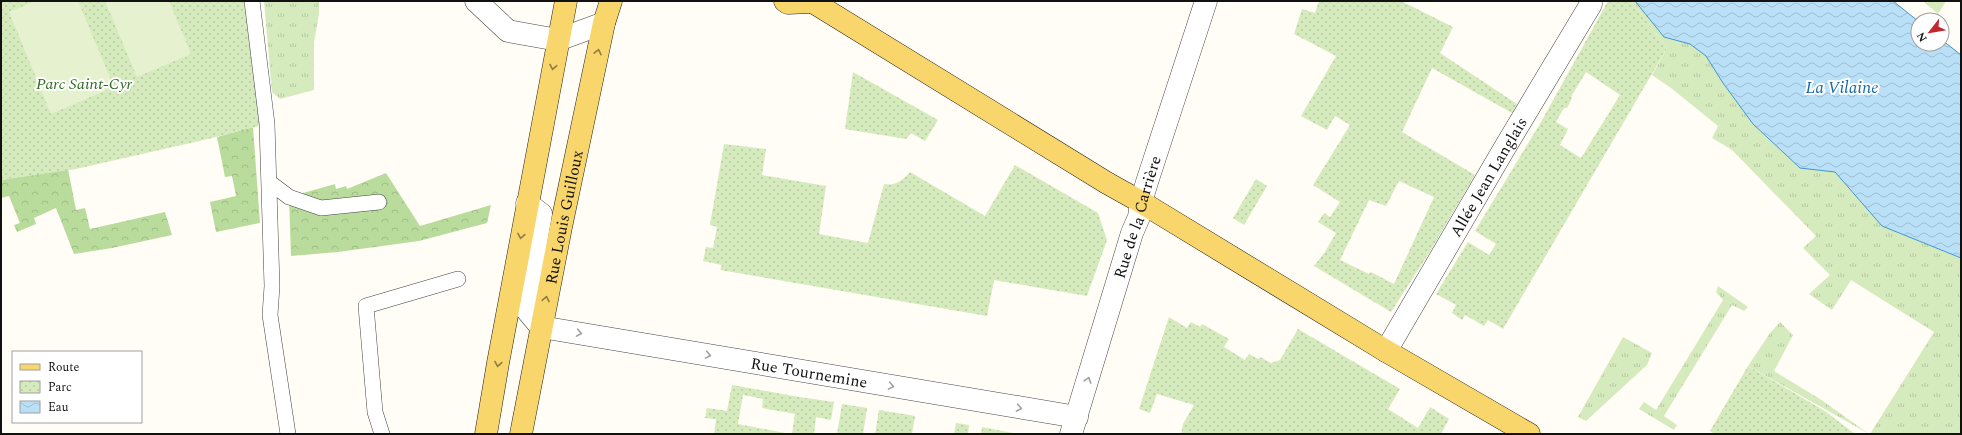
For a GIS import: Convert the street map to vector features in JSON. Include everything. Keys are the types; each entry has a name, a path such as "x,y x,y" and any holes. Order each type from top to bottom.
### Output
{"main road":[{"path":"486,434 527,203 566,1"},
{"name":"Rue Louis Guilloux","path":"521,434 541,327 604,23 611,1"},
{"path":"785,1 788,3 811,2 1386,351 1529,434"}],"street":[{"path":"476,1 508,31 558,40 604,23"},
{"name":"Rue de la Carrière","path":"1074,426 1132,233 1139,217 1141,202 1206,1"},
{"name":"Allée Jean Langlais","path":"1386,351 1591,4"},
{"path":"527,203 541,214 525,308 541,327"},
{"name":"Rue Tournemine","path":"541,327 1074,426"}],"lane":[{"path":"252,1 267,124 272,286 270,316 288,434"},
{"path":"269,182 289,197 321,208 379,202"},
{"path":"382,434 375,412 366,306 458,279"}],"green space":[{"name":"Parc Saint-Cyr","path":"1,1 252,1 267,124 76,169 1,180"},
{"path":"36,1 78,1 114,87 51,114 9,12"},
{"path":"105,1 169,1 191,54 137,77"},
{"path":"264,1 319,1 319,14 314,42 314,90 280,99 272,92"},
{"path":"1319,1 1401,1 1453,27 1440,53 1517,104 1512,113 1432,68 1402,132 1475,175 1429,253 1391,312 1314,266 1325,252 1336,233 1318,222 1324,213 1330,217 1340,202 1313,185 1350,125 1335,116 1327,130 1301,116 1336,56 1294,34 1302,9 1315,13","holes":["1399,181 1434,197 1394,284 1371,272 1369,274 1340,260 1369,200 1386,206"]},
{"path":"1608,1 1631,1 1667,48 1503,329 1488,320 1484,326 1465,315 1462,320 1452,313 1456,305 1436,294 1468,242 1489,255 1496,244 1475,231 1541,122","holes":["1586,72 1620,95 1581,158 1560,145 1568,129 1556,122 1564,108 1567,108 1572,98 1571,97"]},
{"path":"1631,1 1635,1 1664,37 1690,44 1706,56 1723,83 1753,124 1800,168 1835,172 1882,226 1961,258 1960,434 1870,434 1934,332 1851,280 1832,310 1809,294 1830,275 1803,248 1816,236 1732,150 1712,138 1718,126 1671,88 1652,75 1667,48"},
{"path":"1923,1 1946,1 1939,12 1936,12"},
{"path":"853,72 938,120 925,141 911,133 906,139 845,129"},
{"path":"253,127 260,223 216,232 210,202 236,196 232,176 225,177 217,137"},
{"path":"724,144 766,149 762,175 826,186 819,234 868,243 884,184 898,182 910,172 985,216 1015,165 1098,213 1107,240 1087,296 994,280 987,316 720,270 722,265 703,261 706,247 713,248 717,227 710,225"},
{"path":"68,169 76,210 85,208 90,229 165,212 172,235 112,248 74,254 56,208 34,218 36,224 17,232 14,225 20,223 9,196 1,198 1,180"},
{"path":"386,173 420,226 491,205 487,223 419,241 338,252 291,256 289,197 335,184 336,189 346,186 347,189"},
{"path":"1256,179 1267,186 1244,225 1233,218"},
{"path":"1718,286 1748,307 1744,311 1732,305 1664,416 1677,425 1674,430 1639,409 1644,402 1656,410 1723,300 1716,292"},
{"path":"1169,317 1187,328 1191,322 1200,327 1202,324 1229,339 1224,347 1245,360 1249,354 1258,359 1260,357 1271,363 1280,360 1298,329 1400,389 1388,409 1418,428 1430,407 1449,419 1441,434 1181,434 1183,424 1194,405 1157,394 1150,413 1139,409"},
{"path":"1780,322 1793,335 1774,371 1820,399 1869,434 1748,366 1770,333"},
{"path":"1623,337 1652,353 1647,365 1586,421 1578,417"},
{"path":"1748,366 1825,411 1855,434 1715,434 1710,431"},
{"path":"732,385 834,402 831,420 816,417 814,434 792,434 795,414 762,408 763,399 743,395 738,424 790,434 714,434 716,419 705,418 707,408 727,411"},
{"path":"842,404 867,408 863,434 837,434"},
{"path":"879,410 915,416 912,434 875,434"},
{"path":"956,423 969,425 968,434 954,434"},
{"path":"982,427 1018,434 981,434"}],"water":[{"name":"La Vilaine","path":"1635,1 1893,1 1910,15 1910,52 1950,52 1950,46 1961,55 1961,258 1882,226 1835,172 1800,168 1753,124 1723,83 1706,56 1690,44 1664,37"}]}
